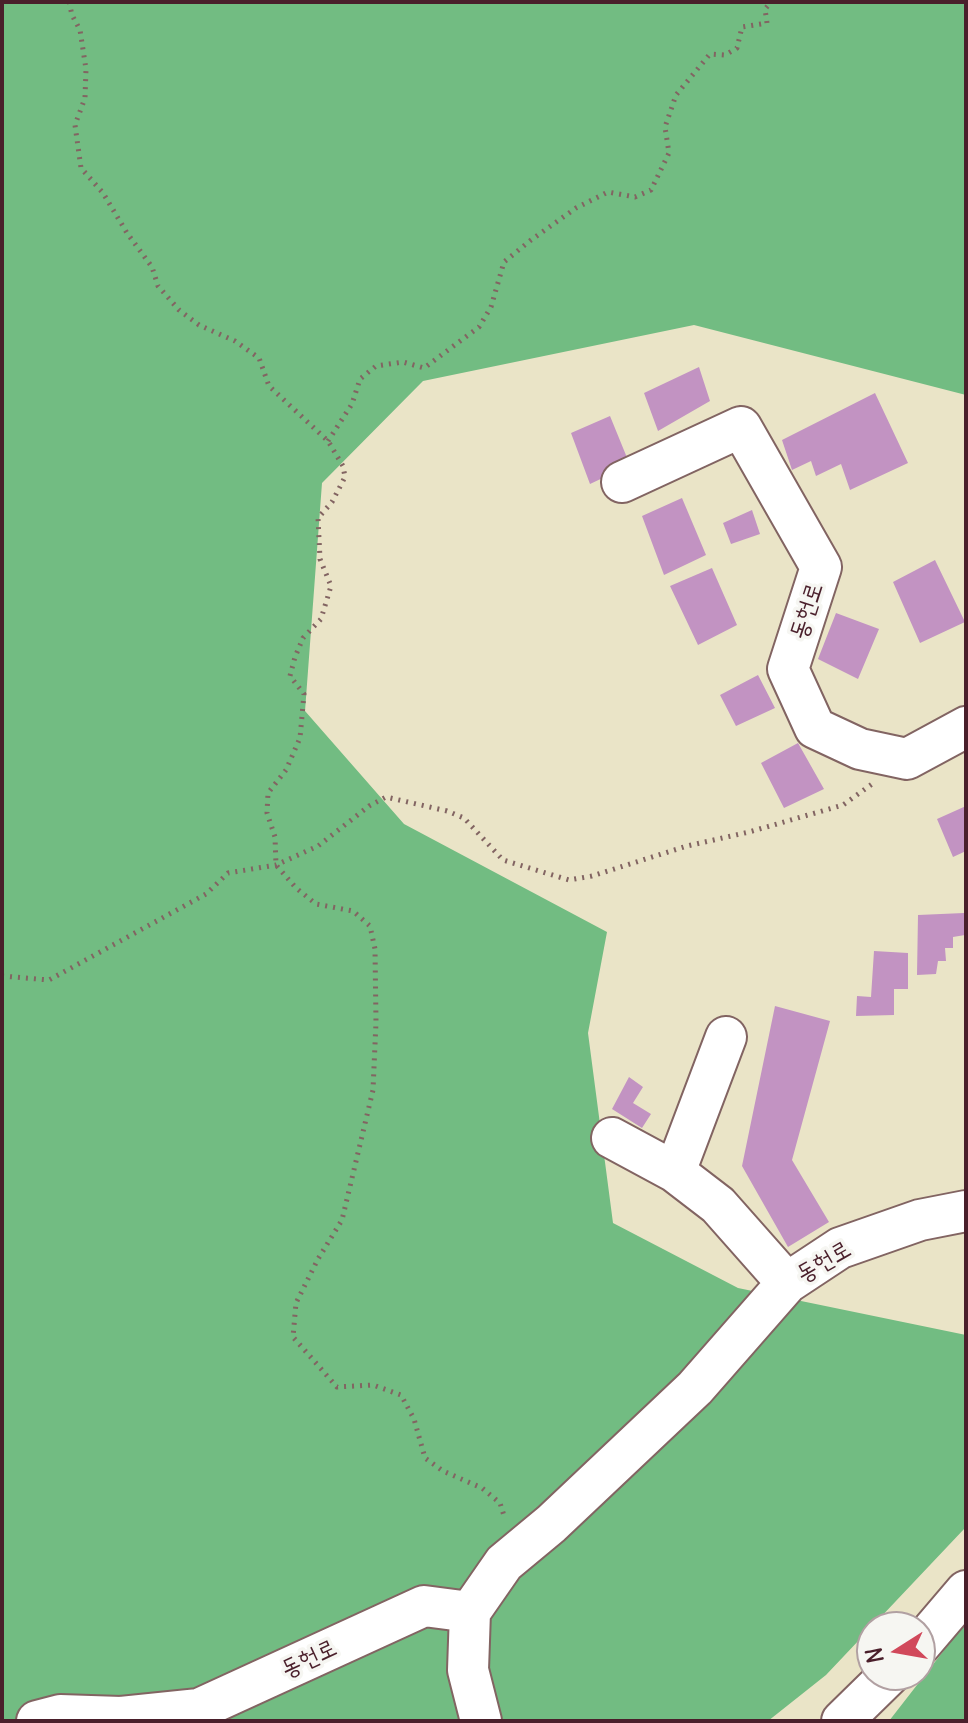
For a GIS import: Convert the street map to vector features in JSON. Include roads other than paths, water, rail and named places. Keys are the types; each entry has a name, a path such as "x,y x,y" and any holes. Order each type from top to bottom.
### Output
{"street":[{"name":"동헌로","path":"622,482 741,427 821,567 788,669 815,728 860,749 907,759 966,727"},
{"path":"675,1172 726,1037"},
{"name":"동헌로","path":"612,1138 675,1172 718,1205 787,1283 840,1248 920,1220 966,1211"},
{"path":"481,1721 468,1670 470,1612 504,1563 551,1524 695,1388 787,1283"},
{"path":"936,1626 966,1591"},
{"name":"동헌로","path":"37,1721 60,1715 121,1717 199,1709 424,1606 470,1612"},
{"path":"842,1721 873,1691"}]}
